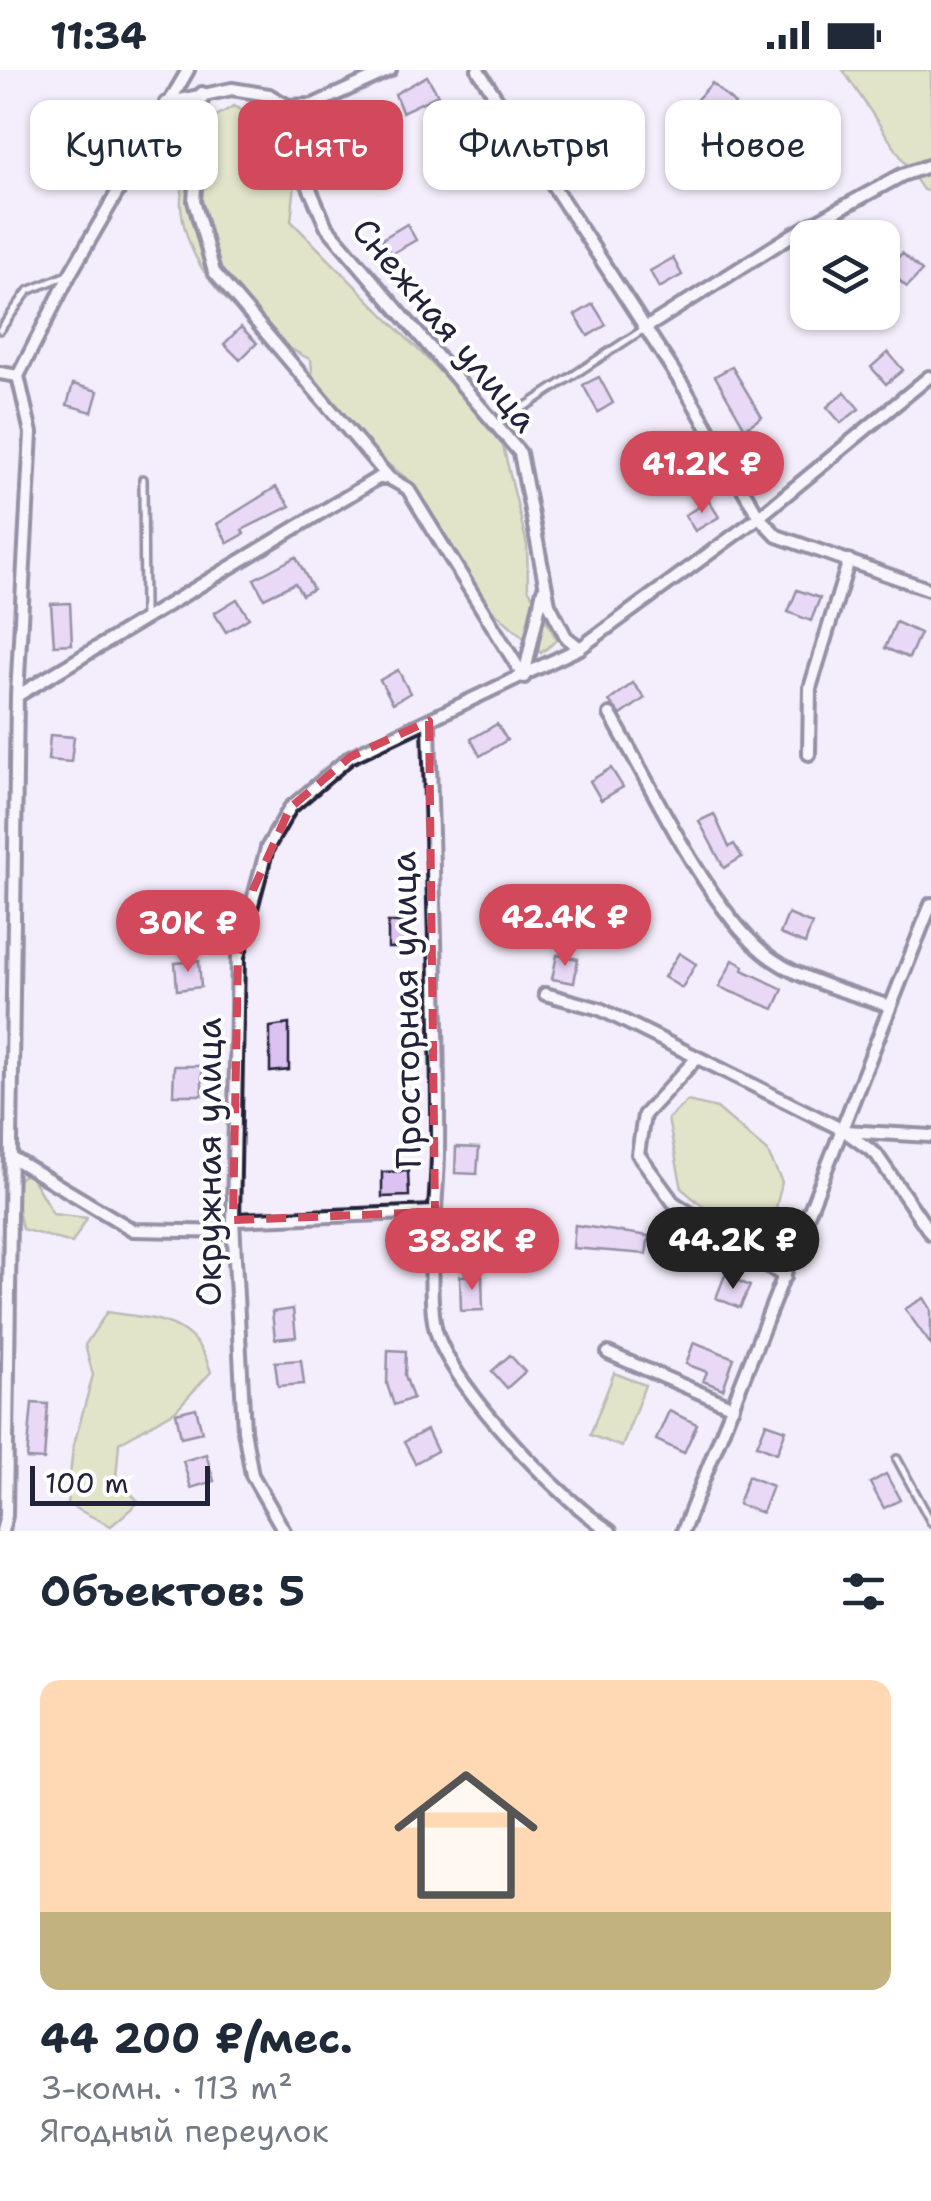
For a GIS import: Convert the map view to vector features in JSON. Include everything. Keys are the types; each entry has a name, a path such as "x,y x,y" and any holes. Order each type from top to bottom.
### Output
{"street":[{"path":"168,100 188,70"},
{"path":"178,100 232,90 269,95 288,106 312,105 390,70"},
{"path":"478,70 687,392 758,517 777,536 931,590"},
{"path":"202,94 194,201 214,272 388,478 408,489 524,677"},
{"name":"Снежная улица","path":"269,95 326,226 520,453 544,585 566,637 580,648"},
{"path":"644,329 792,235 902,174 931,165"},
{"path":"2,1531 18,696 30,434 18,376 117,190"},
{"path":"0,373 18,376"},
{"name":"Окружная улица","path":"284,1531 252,1475 244,1430 233,1226 238,957 267,848 290,808 350,757 580,648 758,517 930,377"},
{"path":"18,696 378,478 388,478"},
{"path":"809,754 810,688 849,560"},
{"path":"524,677 544,585"},
{"path":"610,714 729,918 765,955 814,979 890,1006"},
{"name":"Просторная улица","path":"429,721 436,1333 469,1391 526,1456 610,1531"},
{"path":"684,1531 931,904"},
{"path":"545,994 600,1009 843,1130 876,1154 931,1234"},
{"path":"696,1059 644,1115 638,1154 673,1202 784,1277"},
{"path":"843,1130 931,1136"},
{"path":"11,1157 133,1230 435,1212"},
{"path":"608,1353 733,1407"}],"lane":[{"path":"0,330 28,290 70,274"},
{"path":"497,425 644,329"},
{"path":"143,480 144,619"},
{"path":"897,1458 931,1522"}],"highlighted area":[{"path":"429,721 435,1212 233,1220 238,957 253,890 290,808 350,757"}],"green space":[{"path":"843,70 931,70 931,192 923,190"},
{"path":"234,106 238,108 238,190 294,190 291,221 451,383 503,446 527,545 528,588 557,640 541,653 489,607 445,557 414,484 363,445 314,395 311,360 245,317 209,279 186,233 181,197 182,190 218,190 218,115"},
{"path":"687,1101 717,1108 767,1151 782,1182 771,1230 748,1243 682,1189 668,1119"},
{"path":"28,1171 53,1214 87,1218 72,1243 22,1229 13,1184"},
{"path":"107,1312 157,1320 184,1331 204,1354 211,1372 175,1411 119,1443 116,1478 139,1502 111,1526 67,1504 73,1448 93,1375 85,1345"},
{"path":"614,1373 645,1385 622,1447 590,1435"}],"building":[{"path":"427,76 438,95 403,112 403,100 397,100 395,94"},
{"path":"712,83 731,100 696,100"},
{"path":"407,224 416,240 391,254 382,239"},
{"path":"902,253 922,271 907,287 900,281"},
{"path":"673,258 682,275 659,288 650,271"},
{"path":"593,304 606,325 588,336 575,315"},
{"path":"241,327 257,343 240,360 224,344"},
{"path":"888,352 903,370 886,384 871,367"},
{"path":"732,367 762,417 745,428 715,376"},
{"path":"599,377 613,403 598,412 583,385"},
{"path":"73,384 98,391 92,412 67,405"},
{"path":"845,392 859,409 841,423 827,407"},
{"path":"276,487 290,506 242,530 244,534 228,543 217,524"},
{"path":"709,501 719,517 695,531 685,515"},
{"path":"296,557 313,589 302,595 295,583 264,598 254,579"},
{"path":"797,590 820,598 811,621 788,612"},
{"path":"237,599 249,618 226,632 214,613"},
{"path":"70,603 72,644 54,645 51,604"},
{"path":"896,622 920,633 909,658 885,648"},
{"path":"398,670 410,693 393,703 380,680"},
{"path":"633,683 645,698 621,715 609,701"},
{"path":"497,724 507,740 480,756 471,739"},
{"path":"50,735 74,737 71,762 48,760"},
{"path":"611,768 623,787 601,800 590,781"},
{"path":"714,814 729,847 734,844 742,857 724,868 699,821"},
{"path":"788,914 812,924 805,944 780,934"},
{"path":"388,922 411,922 411,948 388,948"},
{"path":"679,953 696,964 682,988 664,977"},
{"path":"557,955 578,959 574,983 552,979"},
{"path":"733,960 744,966 743,970 783,989 774,1009 719,987"},
{"path":"199,961 201,987 177,990 175,963"},
{"path":"289,1024 289,1070 270,1072 270,1027"},
{"path":"174,1066 202,1066 202,1095 173,1095"},
{"path":"456,1147 479,1148 477,1174 455,1173"},
{"path":"408,1171 409,1196 382,1197 382,1172"},
{"path":"575,1225 649,1236 646,1254 573,1248"},
{"path":"482,1275 483,1310 461,1311 460,1276"},
{"path":"725,1275 750,1286 740,1308 716,1298"},
{"path":"924,1298 931,1309 931,1345 905,1309"},
{"path":"293,1309 296,1337 275,1339 272,1312"},
{"path":"694,1342 734,1358 723,1389 703,1381 707,1372 686,1364"},
{"path":"388,1350 406,1351 405,1375 413,1398 394,1405 387,1384"},
{"path":"510,1355 525,1372 507,1388 492,1371"},
{"path":"301,1360 304,1384 278,1386 275,1362"},
{"path":"32,1403 48,1404 44,1460 27,1459"},
{"path":"196,1408 202,1432 181,1437 176,1413"},
{"path":"669,1411 697,1424 684,1453 656,1440"},
{"path":"766,1423 786,1430 777,1453 757,1445"},
{"path":"427,1430 437,1451 415,1463 404,1442"},
{"path":"206,1454 214,1481 191,1488 183,1461"},
{"path":"886,1474 900,1500 884,1508 870,1483"},
{"path":"748,1476 772,1486 762,1513 738,1504"}]}
